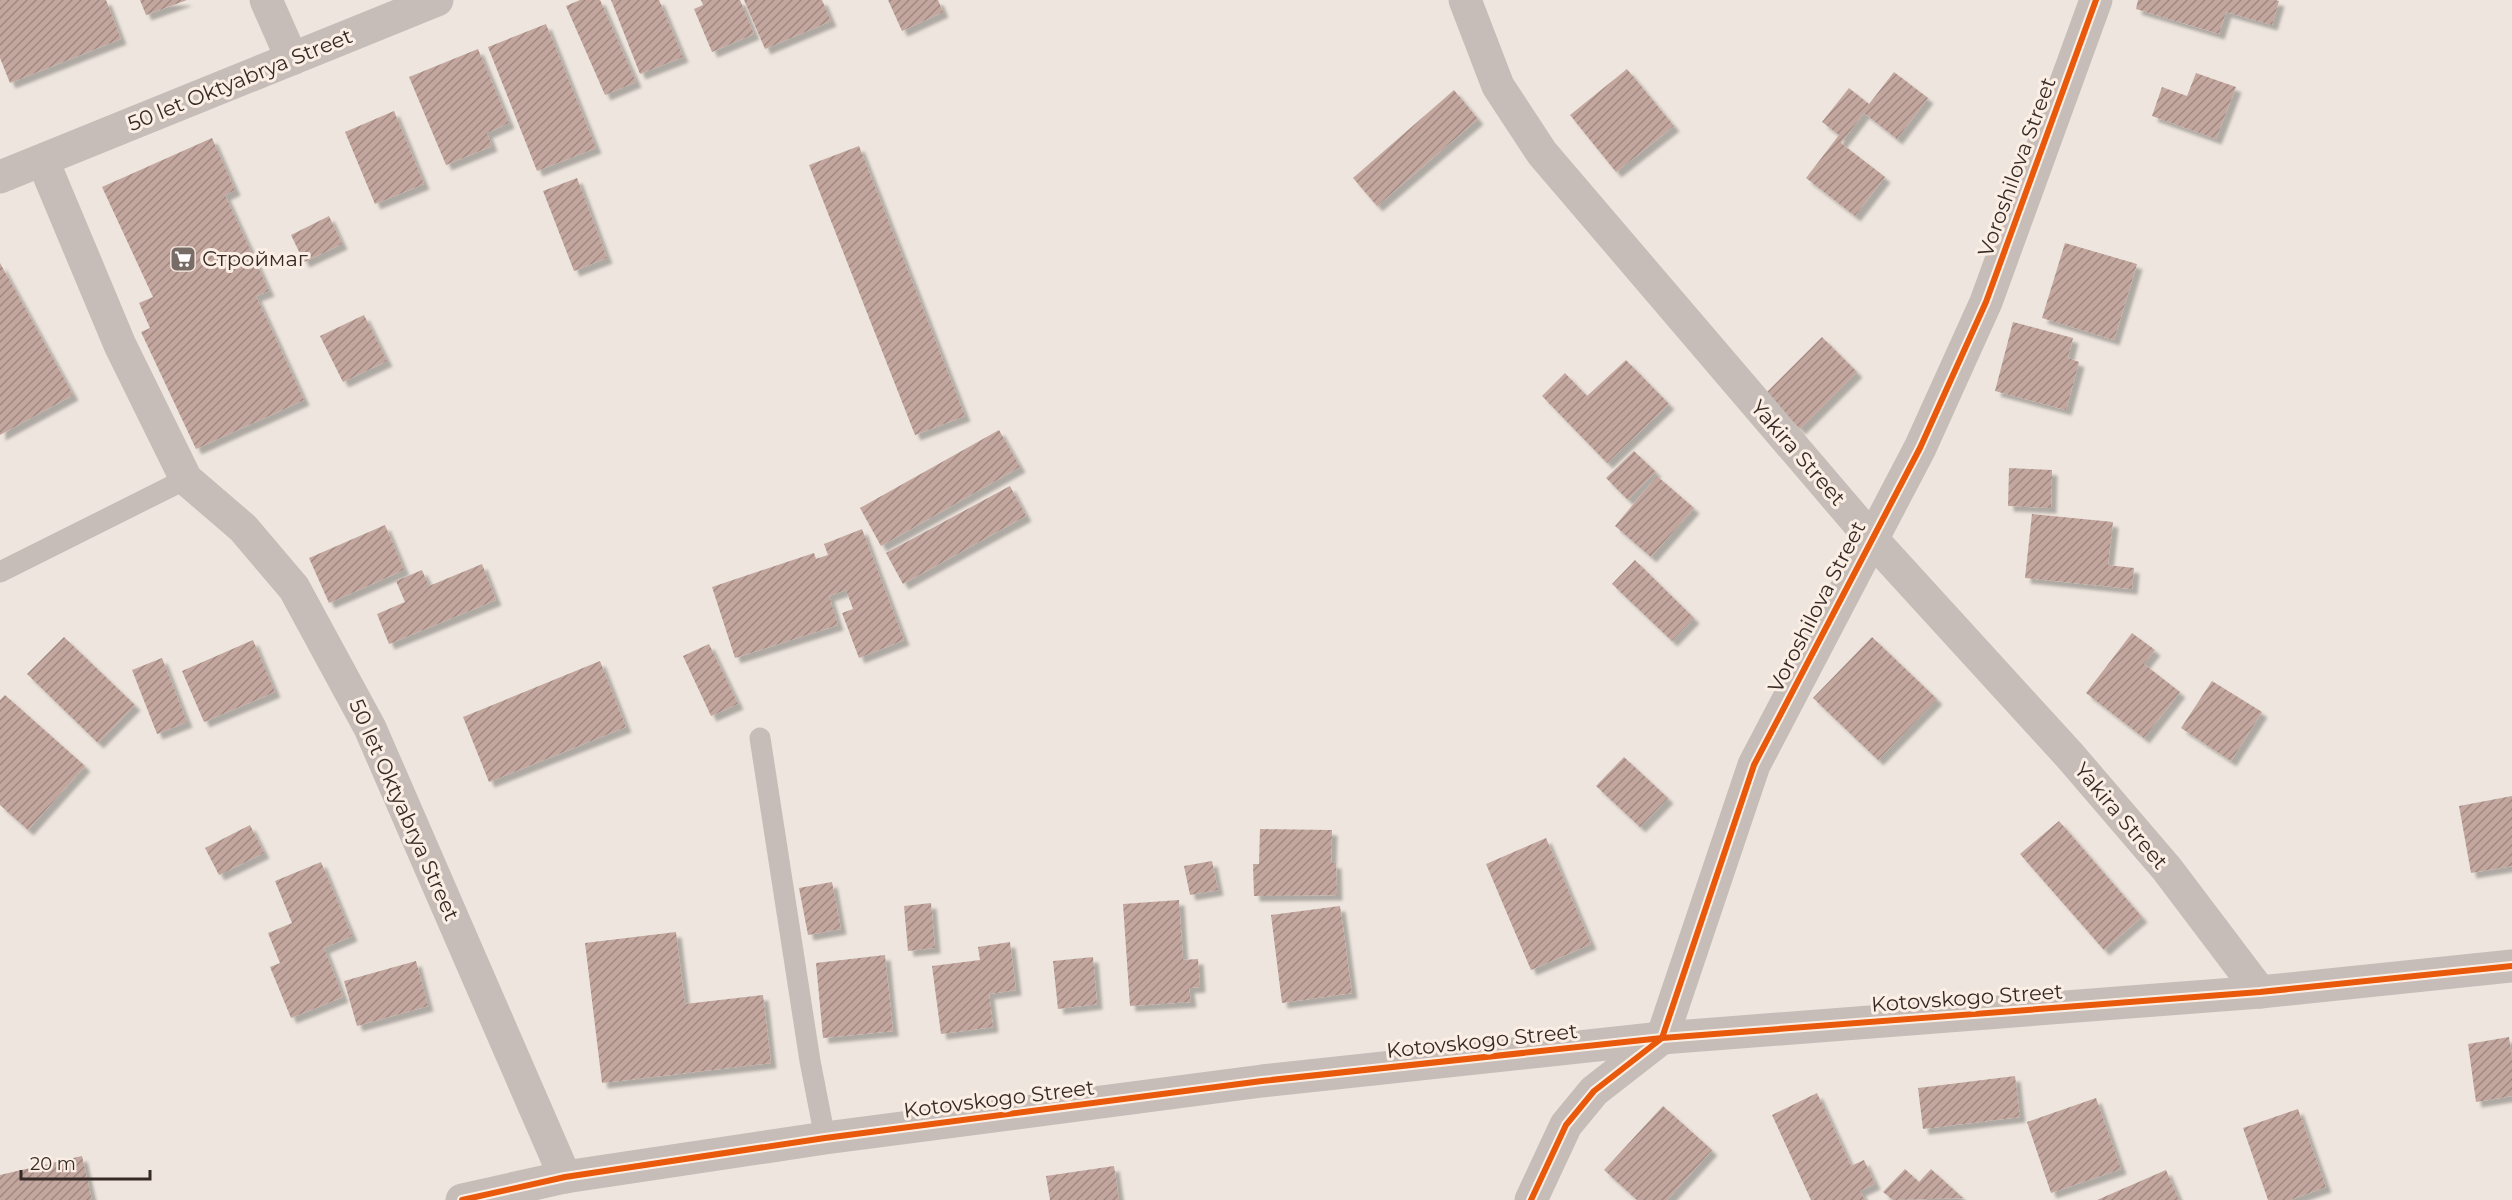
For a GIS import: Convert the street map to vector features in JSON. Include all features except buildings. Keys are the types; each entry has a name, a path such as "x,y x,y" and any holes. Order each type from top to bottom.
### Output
{"street":[{"path":"266,0 292,59"},
{"name":"50 let Oktyabrya Street","path":"0,177 437,0"},
{"name":"Yakira Street","path":"1465,0 1498,86 1542,153 1871,538 2101,791 2167,869 2260,992"},
{"name":"Voroshilova Street","path":"1662,1038 1754,765 1920,448 1986,302 2096,0"},
{"name":"50 let Oktyabrya Street","path":"43,161 120,345 186,479 243,528 294,588 370,728 565,1177"},
{"name":"Kotovskogo Street","path":"462,1200 565,1177 825,1138 1262,1081 1662,1038 2260,992 2512,966"},
{"path":"1531,1200 1566,1125 1594,1091 1662,1038"}],"lane":[{"path":"0,572 186,479"},
{"path":"760,738 810,1061 825,1138"}],"cycle path":[{"path":"1531,1200 1566,1125 1594,1091 1662,1038 1754,765 1920,448 1986,302 2096,0"},
{"path":"462,1200 565,1177 825,1138 1262,1081 1662,1038 2260,992 2512,966"}],"place":[{"name":"Строймаг","path":"183,259"}]}
